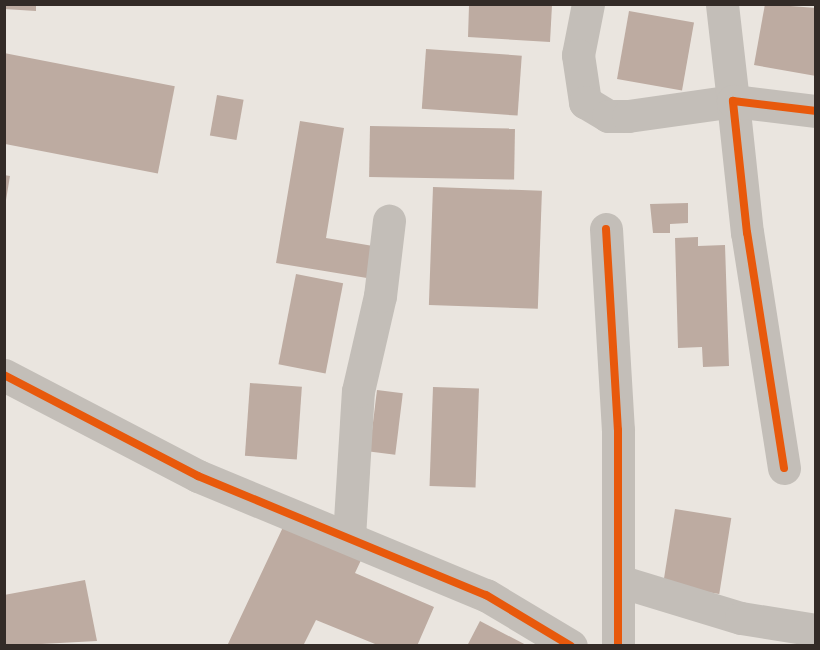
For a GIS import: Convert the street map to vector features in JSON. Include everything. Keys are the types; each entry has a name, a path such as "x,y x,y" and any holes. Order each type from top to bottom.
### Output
{"street":[{"path":"588,4 578,55 579,83 593,111 628,116 733,101 816,111"},
{"path":"722,4 747,233 784,468"},
{"path":"349,537 358,391 380,296 389,221"},
{"path":"606,230 618,430 618,645"},
{"path":"4,375 198,476 486,595 572,645"},
{"path":"619,581 741,618 816,630"}],"building":[{"path":"4,4 36,4 36,11 4,9"},
{"path":"765,4 816,8 816,76 754,65"},
{"path":"469,5 552,5 550,42 468,37"},
{"path":"629,11 694,22 682,90 617,79"},
{"path":"426,49 522,56 518,116 422,109"},
{"path":"4,53 175,86 158,174 4,144"},
{"path":"217,95 244,100 236,140 210,135"},
{"path":"300,121 344,128 326,238 373,246 367,278 276,263"},
{"path":"370,126 515,129 514,180 369,177"},
{"path":"4,175 10,176 6,200 4,200"},
{"path":"433,187 542,191 538,309 429,305"},
{"path":"688,203 688,223 670,224 670,233 653,233 650,204"},
{"path":"698,237 698,246 725,245 729,366 703,367 702,347 678,348 675,238"},
{"path":"296,274 343,283 326,373 278,364"},
{"path":"250,383 302,387 297,459 245,456"},
{"path":"433,387 479,389 476,488 430,486"},
{"path":"377,390 403,393 395,455 369,452"},
{"path":"675,509 731,518 719,594 663,585"},
{"path":"284,525 362,558 355,573 434,607 417,646 380,646 316,620 303,646 227,646"},
{"path":"85,580 97,641 4,646 4,595"},
{"path":"480,621 528,646 467,646"}],"cycle path":[{"path":"784,468 747,233 733,101 816,111"},
{"path":"606,229 618,430 618,646"},
{"path":"4,375 198,476 486,595 571,646"}]}
